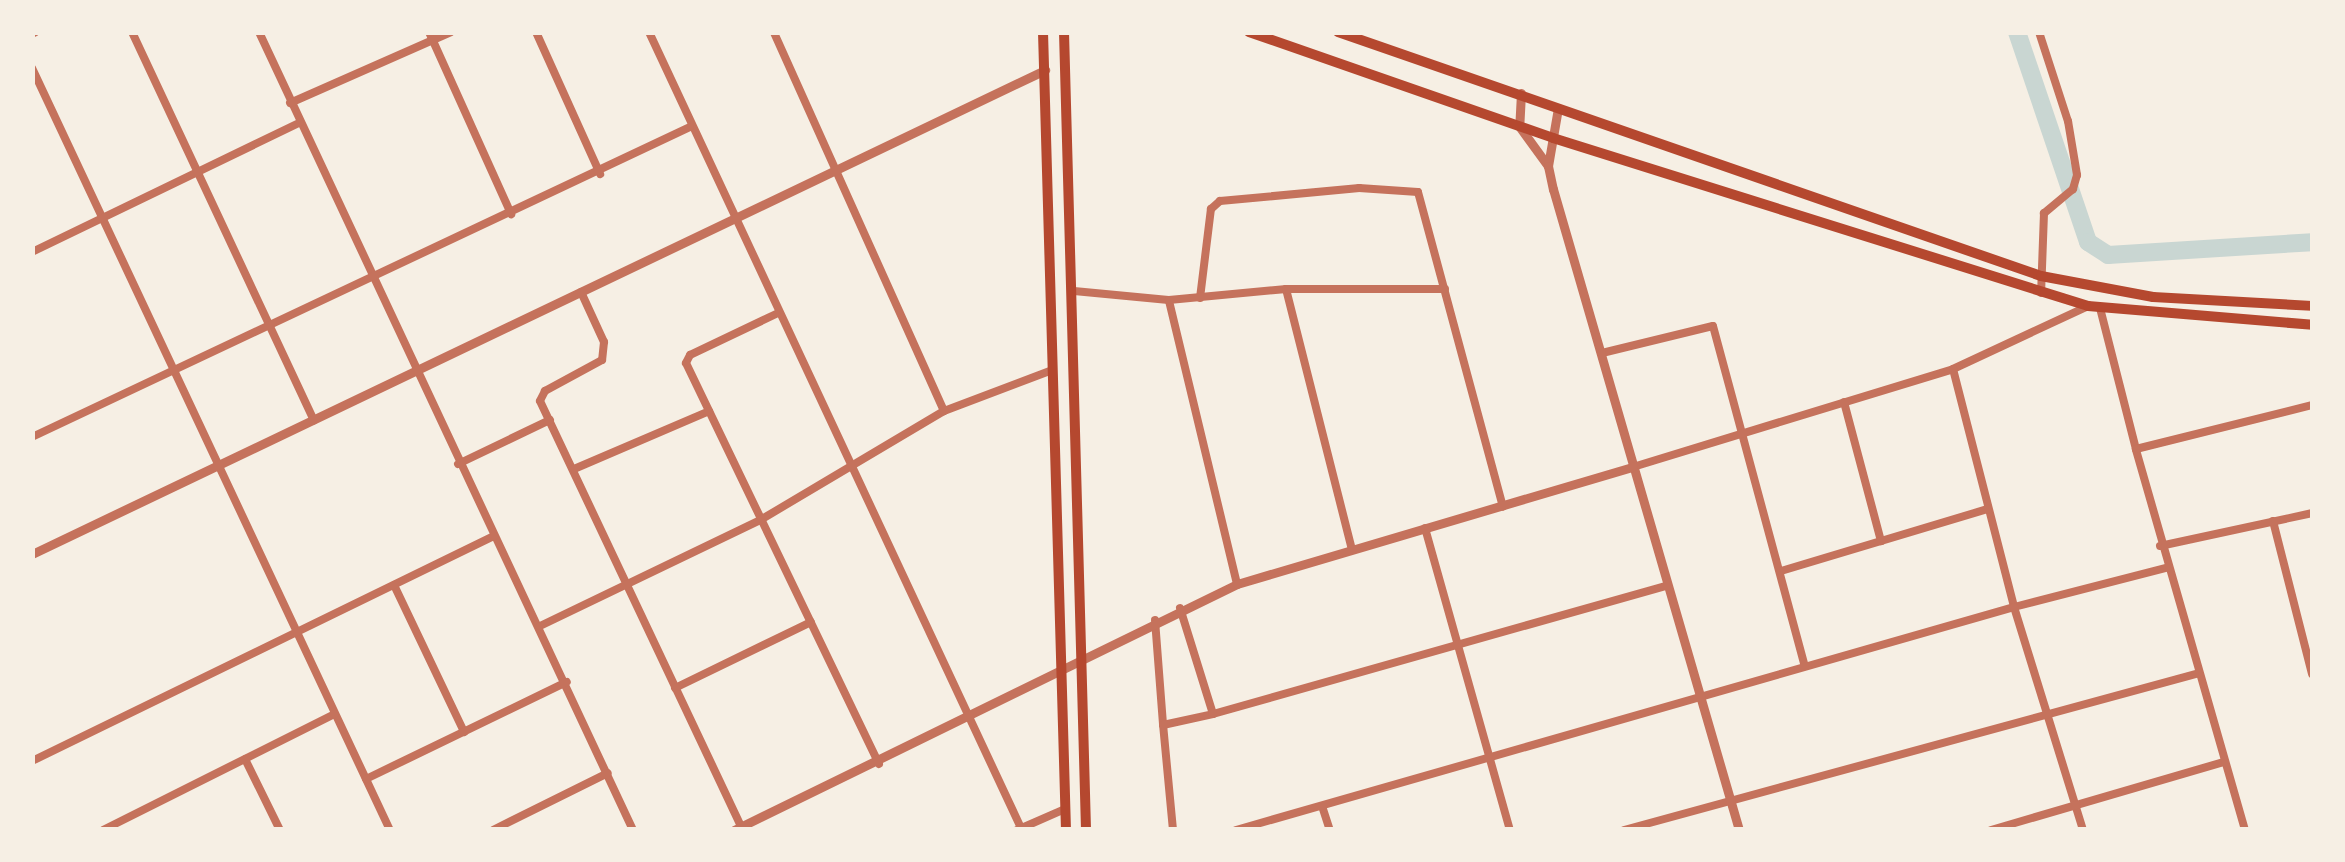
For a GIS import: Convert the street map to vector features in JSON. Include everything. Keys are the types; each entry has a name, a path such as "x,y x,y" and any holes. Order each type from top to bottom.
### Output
{"main road":[{"path":"1044,32 1050,371 1066,830"},
{"path":"1064,32 1086,830"},
{"path":"1249,32 1552,138 2041,293 2094,307 2312,325"},
{"path":"1338,32 2042,276 2153,298 2312,306"}],"street":[{"path":"132,32 314,422"},
{"path":"259,32 458,464 567,682 633,830"},
{"path":"290,103 431,37 451,32"},
{"path":"536,32 600,174"},
{"path":"648,32 776,314 1019,828 1065,809"},
{"path":"774,32 944,411"},
{"path":"2038,32 2068,122 2073,189 2044,213 2041,293"},
{"path":"431,37 511,214"},
{"path":"32,68 105,219 214,466 390,830"},
{"path":"32,554 1045,70"},
{"path":"1521,93 1519,126 1548,166 1665,586 1739,830"},
{"path":"1548,166 1558,108"},
{"path":"32,252 300,124"},
{"path":"32,438 600,174 690,127"},
{"path":"1200,298 1211,209 1220,200 1359,188 1418,192 1502,507"},
{"path":"1074,291 1169,300 1286,289 1445,289"},
{"path":"1286,289 1352,549"},
{"path":"581,292 605,352 596,367 540,396 737,828 970,720 1083,656 1237,584 1952,369 2094,307 2166,568 2245,830"},
{"path":"1169,300 1237,584"},
{"path":"776,314 687,358 878,764"},
{"path":"1602,354 1713,326 1804,666"},
{"path":"1952,369 2014,607 2083,830"},
{"path":"540,626 762,519 944,411 1050,371"},
{"path":"1844,402 1881,542"},
{"path":"2136,449 2312,405"},
{"path":"574,469 709,411"},
{"path":"458,464 550,420"},
{"path":"1781,570 1988,509"},
{"path":"2160,546 2312,513"},
{"path":"2273,521 2312,674"},
{"path":"1425,528 1493,757 1510,830"},
{"path":"32,760 494,536"},
{"path":"1236,830 1804,666 2166,568"},
{"path":"394,585 464,732"},
{"path":"1163,725 1665,586"},
{"path":"1180,608 1213,714"},
{"path":"1156,620 1173,830"},
{"path":"675,688 811,622"},
{"path":"1624,830 2199,673"},
{"path":"366,778 567,682"},
{"path":"105,829 335,714"},
{"path":"245,759 280,830"},
{"path":"1991,830 2224,762"},
{"path":"493,830 608,773"},
{"path":"1322,806 1330,830"}],"waterway":[{"path":"2017,32 2088,242 2108,255 2312,242"}]}
